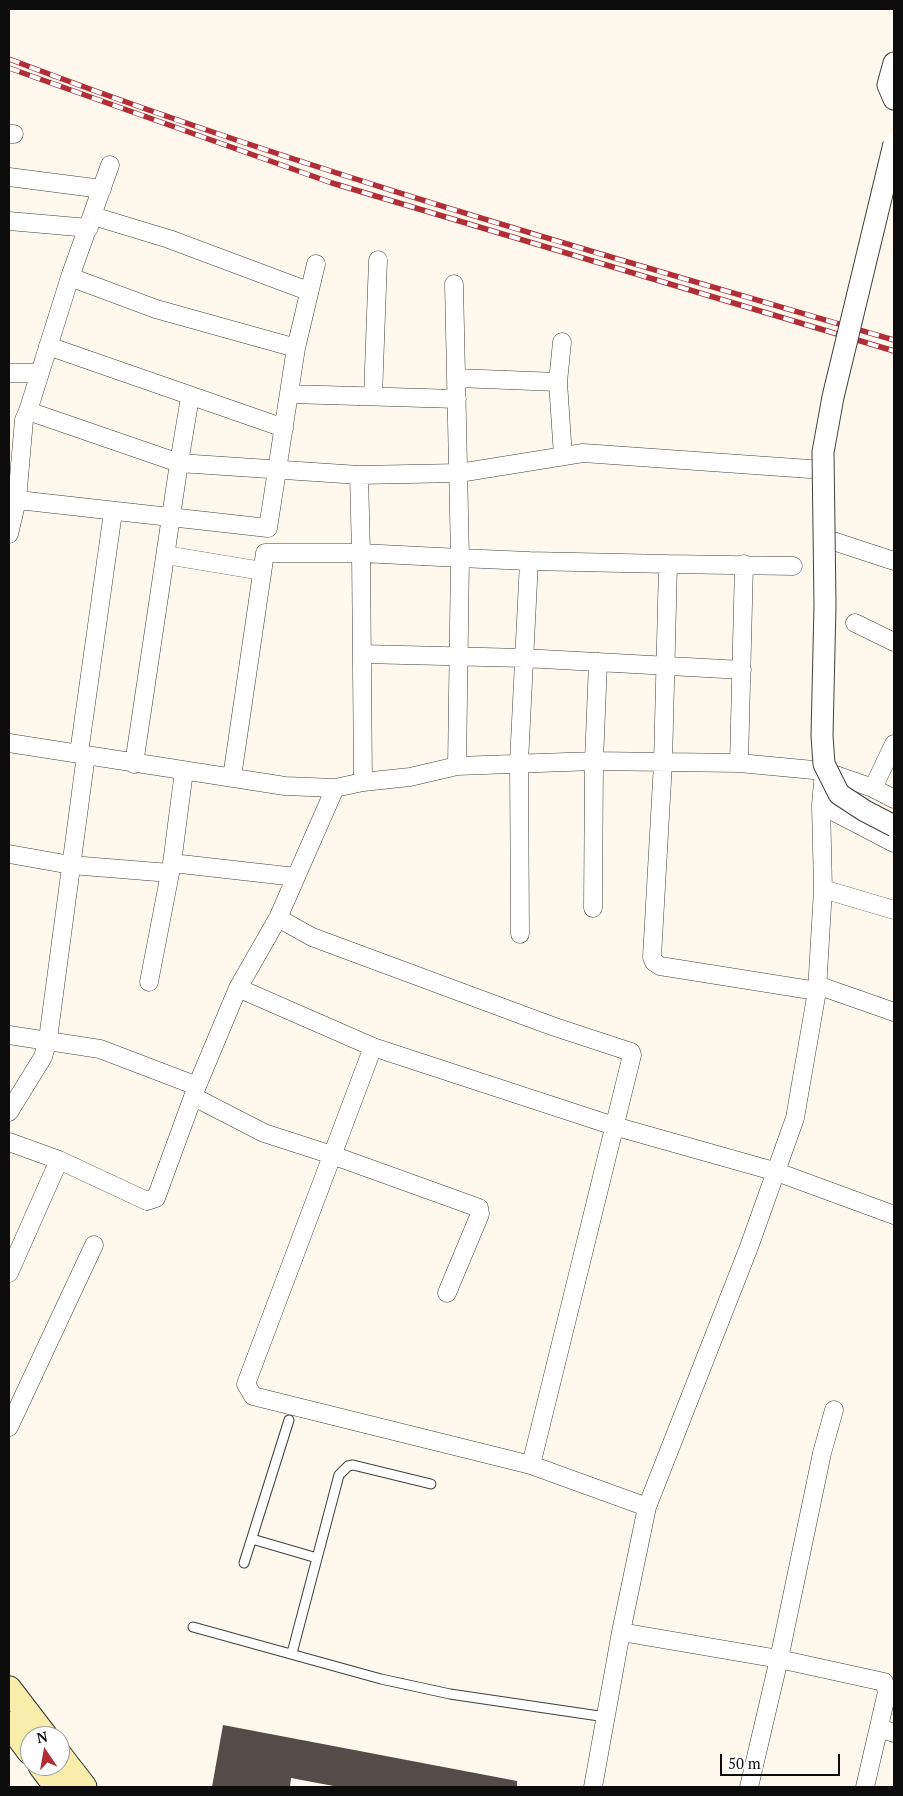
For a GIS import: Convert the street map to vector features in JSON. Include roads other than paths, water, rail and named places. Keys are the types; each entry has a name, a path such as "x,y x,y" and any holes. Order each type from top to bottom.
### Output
{"main road":[{"path":"9,1689 37,1726"},
{"path":"9,1724 20,1739"},
{"path":"70,1769 84,1787"},
{"path":"49,1776 57,1787"}],"street":[{"path":"894,63 888,84 894,99"},
{"path":"894,144 833,397 823,452 825,604 822,736 824,764 839,794 865,811 894,826"},
{"path":"9,534 20,416 39,373 70,277 110,166"},
{"path":"9,177 102,189"},
{"path":"9,221 91,222 169,239 308,291"},
{"path":"373,396 378,260"},
{"path":"232,777 296,348 308,291 316,264"},
{"path":"70,277 156,309 296,348"},
{"path":"454,284 460,558 457,658 457,766"},
{"path":"562,342 558,382 563,456"},
{"path":"48,346 284,428"},
{"path":"9,373 39,373"},
{"path":"457,378 558,382"},
{"path":"290,394 457,399"},
{"path":"134,764 190,396"},
{"path":"20,416 179,463 359,475 459,474 583,453 810,469"},
{"path":"359,475 363,782"},
{"path":"13,500 172,519 268,528"},
{"path":"9,1112 43,1057 48,1039 71,865 82,754 113,512"},
{"path":"833,542 894,560"},
{"path":"265,553 361,553 460,558 793,566"},
{"path":"166,555 262,571"},
{"path":"520,934 519,762 529,560"},
{"path":"668,564 663,763 652,956 654,962 660,966 817,988 894,1012"},
{"path":"739,763 744,564"},
{"path":"855,623 894,642"},
{"path":"362,654 457,658 524,658 742,670"},
{"path":"593,908 594,761 598,662"},
{"path":"9,743 134,764 285,786 335,788 363,782 410,777 457,766 519,762 739,763 824,771 873,788 894,799"},
{"path":"873,788 894,744"},
{"path":"150,982 171,868 184,771"},
{"path":"593,1787 621,1632 647,1507 778,1172 795,1118 817,988 823,889 821,805 824,771"},
{"path":"9,1142 58,1160 147,1201 156,1198 195,1091 238,988 278,918 335,788"},
{"path":"821,805 894,843"},
{"path":"9,854 71,865 171,868 296,877"},
{"path":"823,889 894,910"},
{"path":"278,918 312,937 552,1026 628,1050 632,1055 531,1465"},
{"path":"238,988 373,1047 614,1126 778,1172 894,1215"},
{"path":"9,1035 48,1039 100,1049 195,1091 264,1133 332,1154 478,1208 480,1214 447,1293"},
{"path":"373,1047 246,1384 248,1390 253,1396 531,1465 647,1507"},
{"path":"9,1273 58,1160"},
{"path":"9,1427 94,1245"},
{"path":"749,1787 780,1659 822,1453 834,1410"},
{"path":"621,1632 780,1659 884,1682 887,1692 887,1730 865,1787"}],"lane":[{"path":"244,1563 289,1420"},
{"path":"292,1653 339,1476 348,1466 353,1465 431,1484"},
{"path":"252,1539 317,1558"},
{"path":"193,1627 381,1679 450,1694 606,1717"}],"railway":[{"path":"9,59 227,137 338,173 560,242 894,340"},
{"path":"9,68 332,183 894,351"}]}
